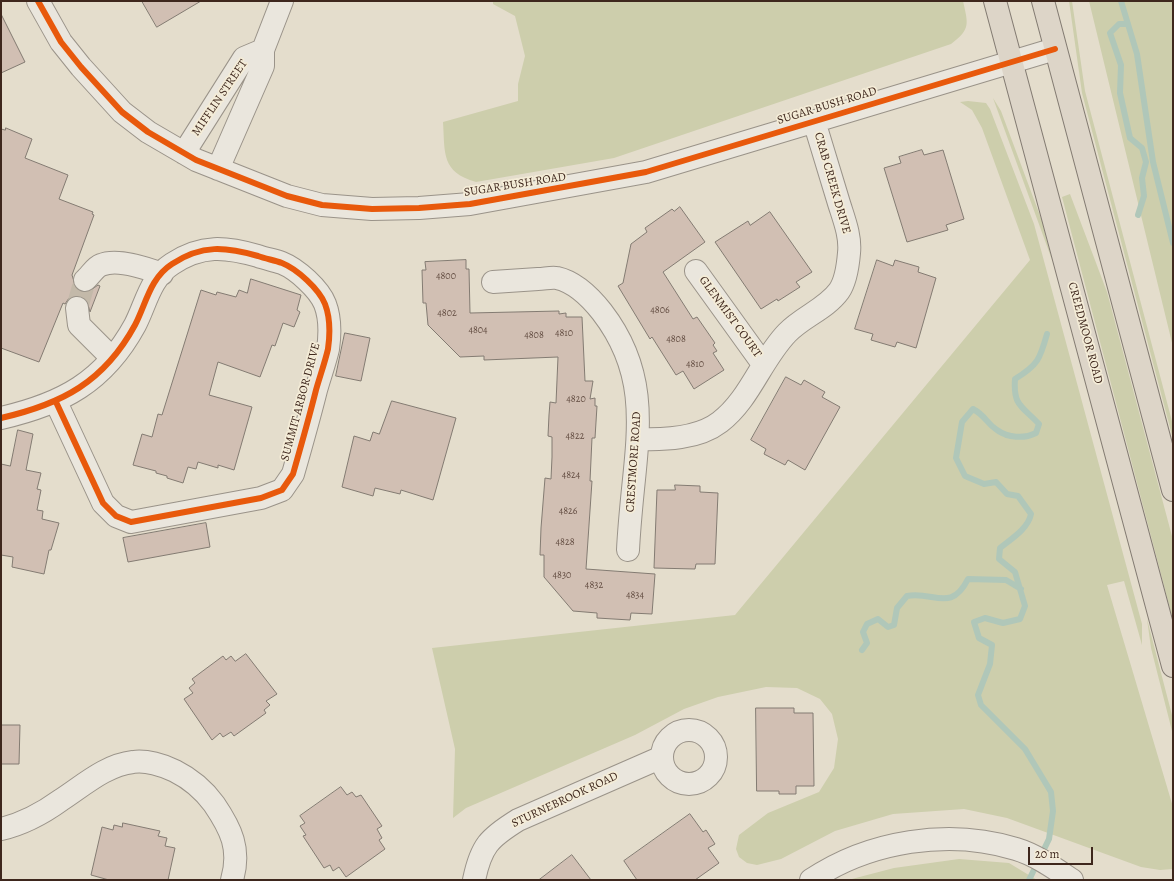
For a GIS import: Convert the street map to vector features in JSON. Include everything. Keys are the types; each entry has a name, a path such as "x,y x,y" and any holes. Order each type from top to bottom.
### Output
{"main road":[{"name":"CREEDMOOR ROAD","path":"995,1 1173,666"},
{"path":"1043,1 1173,490"}],"street":[{"name":"SUGAR BUSH ROAD","path":"38,1 61,42 100,89 122,112 148,132 184,153 218,169 287,196 322,205 372,209 450,206 514,198 646,172 1055,49"},
{"name":"MIFFLIN STREET","path":"218,169 263,66 263,50 282,1"},
{"name":"MIFFLIN STREET","path":"184,153 244,58 263,50"},
{"name":"CRAB CREEK DRIVE","path":"638,439 657,440 678,438 697,433 719,423 740,402 773,348 788,331 839,291 846,272 850,251 847,231 814,121"},
{"name":"SUMMIT ARBOR DRIVE","path":"1,418 30,411 56,402 80,389 112,358 135,324 152,284 171,264 194,252 222,248 283,263 308,280 325,303 329,324 328,348 293,474 282,490 261,498 131,522 116,516 103,503 56,402"},
{"path":"86,280 99,265 111,262 141,266 162,274"},
{"name":"GLENMIST COURT","path":"696,271 763,364"},
{"name":"CRESTMORE ROAD","path":"493,282 556,278 577,287 594,302 610,323 627,357 634,378 638,399 638,439 628,550"},
{"path":"77,308 79,325 112,358"},
{"name":"STURNEBROOK ROAD","path":"474,880 477,864 485,846 497,833 518,820 662,757"},
{"path":"1,829 14,826 35,816 107,770 134,762 163,765 190,779 208,795 224,819 236,845 236,867 232,880"},
{"path":"811,880 849,858 880,849 921,841 955,838 985,842 1017,849 1044,862 1072,880"}],"green space":[{"path":"493,1 963,1 967,21 965,30 951,44 614,158 476,182 456,173 447,160 444,143 443,122 518,101 518,84 525,56 515,16 493,4"},
{"path":"1069,1 1072,1 1085,91 1173,425 1173,439 1082,93"},
{"path":"1089,1 1173,1 1173,347"},
{"path":"993,98 1001,111 1042,221 1052,260"},
{"path":"968,101 986,103 990,109 1034,224 1142,624 1142,645 1124,581 1107,585 1173,807 1173,869 1160,870 1141,867 1007,818 964,809 893,814 835,831 781,859 757,865 747,863 739,857 736,849 739,835 768,813 819,792 834,768 838,739 832,714 820,699 797,688 766,687 718,697 684,709 635,735 466,808 453,818 455,749 432,648 735,615 1030,260 982,128 972,110 960,102"},
{"path":"1070,194 1107,292 1173,540 1173,620 1062,197"},
{"path":"1147,619 1173,719 1173,735 1151,648"},
{"path":"959,859 1009,863 1037,880 848,880 894,868"}],"building":[{"path":"142,1 201,1 157,27"},
{"path":"1,14 25,62 1,73"},
{"path":"6,128 32,139 25,158 68,175 59,199 93,212 92,214 94,215 72,275 76,288 81,292 88,292 98,285 100,286 90,312 87,301 82,296 69,298 65,304 63,303 39,362 1,348 1,129 5,130"},
{"path":"922,150 924,155 943,150 964,219 946,225 948,230 907,242 884,168 901,163 899,157"},
{"path":"680,207 705,242 663,272 693,319 697,317 715,343 713,345 717,351 713,353 724,370 694,389 683,371 676,375 652,337 650,339 618,286 623,283 631,244 647,232 645,228 672,209 674,211"},
{"path":"770,212 812,272 796,282 800,287 778,301 777,299 761,309 715,242 748,221 750,225"},
{"path":"466,260 466,269 469,269 470,313 559,311 559,314 566,313 566,317 582,317 585,381 593,381 590,399 595,398 595,406 597,406 595,438 592,438 590,481 592,481 586,569 655,574 652,614 631,613 630,620 597,618 597,613 573,611 544,577 544,555 540,555 541,528 545,478 551,479 552,437 548,436 549,415 550,402 556,403 558,357 484,360 484,356 460,357 428,325 426,303 423,303 422,270 426,270 425,262"},
{"path":"877,260 893,266 895,260 919,267 918,272 936,278 916,348 897,342 895,347 871,340 873,334 855,329"},
{"path":"251,279 301,295 297,310 300,312 294,327 283,323 275,346 272,345 260,377 218,362 209,395 252,407 234,470 218,465 218,468 198,462 196,469 188,467 183,483 167,478 167,476 156,473 156,471 133,465 142,434 152,437 158,414 162,415 201,290 216,295 217,292 236,297 239,290 247,293"},
{"path":"345,333 370,338 361,381 336,376"},
{"path":"786,377 801,385 804,380 825,392 822,397 840,407 805,470 788,460 785,465 764,454 766,449 751,440"},
{"path":"392,401 456,418 433,500 401,490 400,494 375,488 373,496 342,487 354,436 370,441 373,432 379,434"},
{"path":"18,430 33,434 26,470 41,473 37,489 41,490 37,510 43,511 42,519 59,523 51,550 49,550 44,574 12,567 13,557 1,555 1,464 10,466"},
{"path":"675,485 700,486 700,492 718,493 715,564 696,564 695,569 654,568 657,490 675,490"},
{"path":"206,523 210,547 128,562 123,538"},
{"path":"246,654 277,694 266,701 270,705 264,710 266,713 234,736 231,732 223,737 220,733 212,740 184,699 193,693 189,688 195,683 192,679 223,656 226,660 231,656 235,661"},
{"path":"756,708 794,708 794,713 813,713 814,786 796,786 796,794 779,794 779,791 757,791"},
{"path":"1,725 20,725 19,764 1,764"},
{"path":"341,787 347,795 352,792 356,797 361,795 382,826 377,829 382,838 379,840 385,849 346,877 339,867 333,871 330,865 324,868 303,836 306,835 300,826 305,823 300,816"},
{"path":"690,814 703,832 706,830 715,844 708,848 719,863 695,880 637,880 624,861"},
{"path":"123,823 160,831 158,836 167,838 165,846 175,848 168,880 109,880 91,875 102,827 113,830 114,825 122,827"},
{"path":"572,855 591,880 539,880"}],"waterway":[{"path":"1121,1 1137,54 1153,162 1173,243"},
{"path":"1128,24 1119,24 1110,33 1121,65 1120,93 1130,138 1142,148 1146,162 1142,178 1144,196 1138,215"},
{"path":"1029,880 1049,839 1053,811 1051,792 1025,749 981,705 978,695 990,664 992,645 979,638 974,622 985,618 1003,623 1020,619 1025,606 1015,572 999,559 1000,548 1023,529 1031,514 1018,496 1007,494 996,482 984,484 965,476 956,458 962,422 973,409 981,414 993,427 1006,435 1021,437 1036,433 1039,424 1023,409 1017,400 1015,379 1029,370 1037,361 1047,334"},
{"path":"862,650 867,643 863,632 867,624 878,619 888,627 894,625 897,608 907,596 917,595 948,598 955,595 962,589 968,579 1006,580 1021,589"}],"tunnel":[{"path":"77,308 85,280"}],"cycle path":[{"path":"38,1 61,42 81,67 122,112 148,132 196,160 287,196 322,205 372,209 419,208 470,204 646,172 1055,49"},
{"path":"1,418 43,406 79,388 95,376 110,362 123,345 135,325 149,292 158,276 172,264 194,253 204,250 225,249 282,263 307,280 318,292 325,304 329,326 328,349 293,474 282,490 261,498 131,522 116,516 103,503 56,402"}]}
